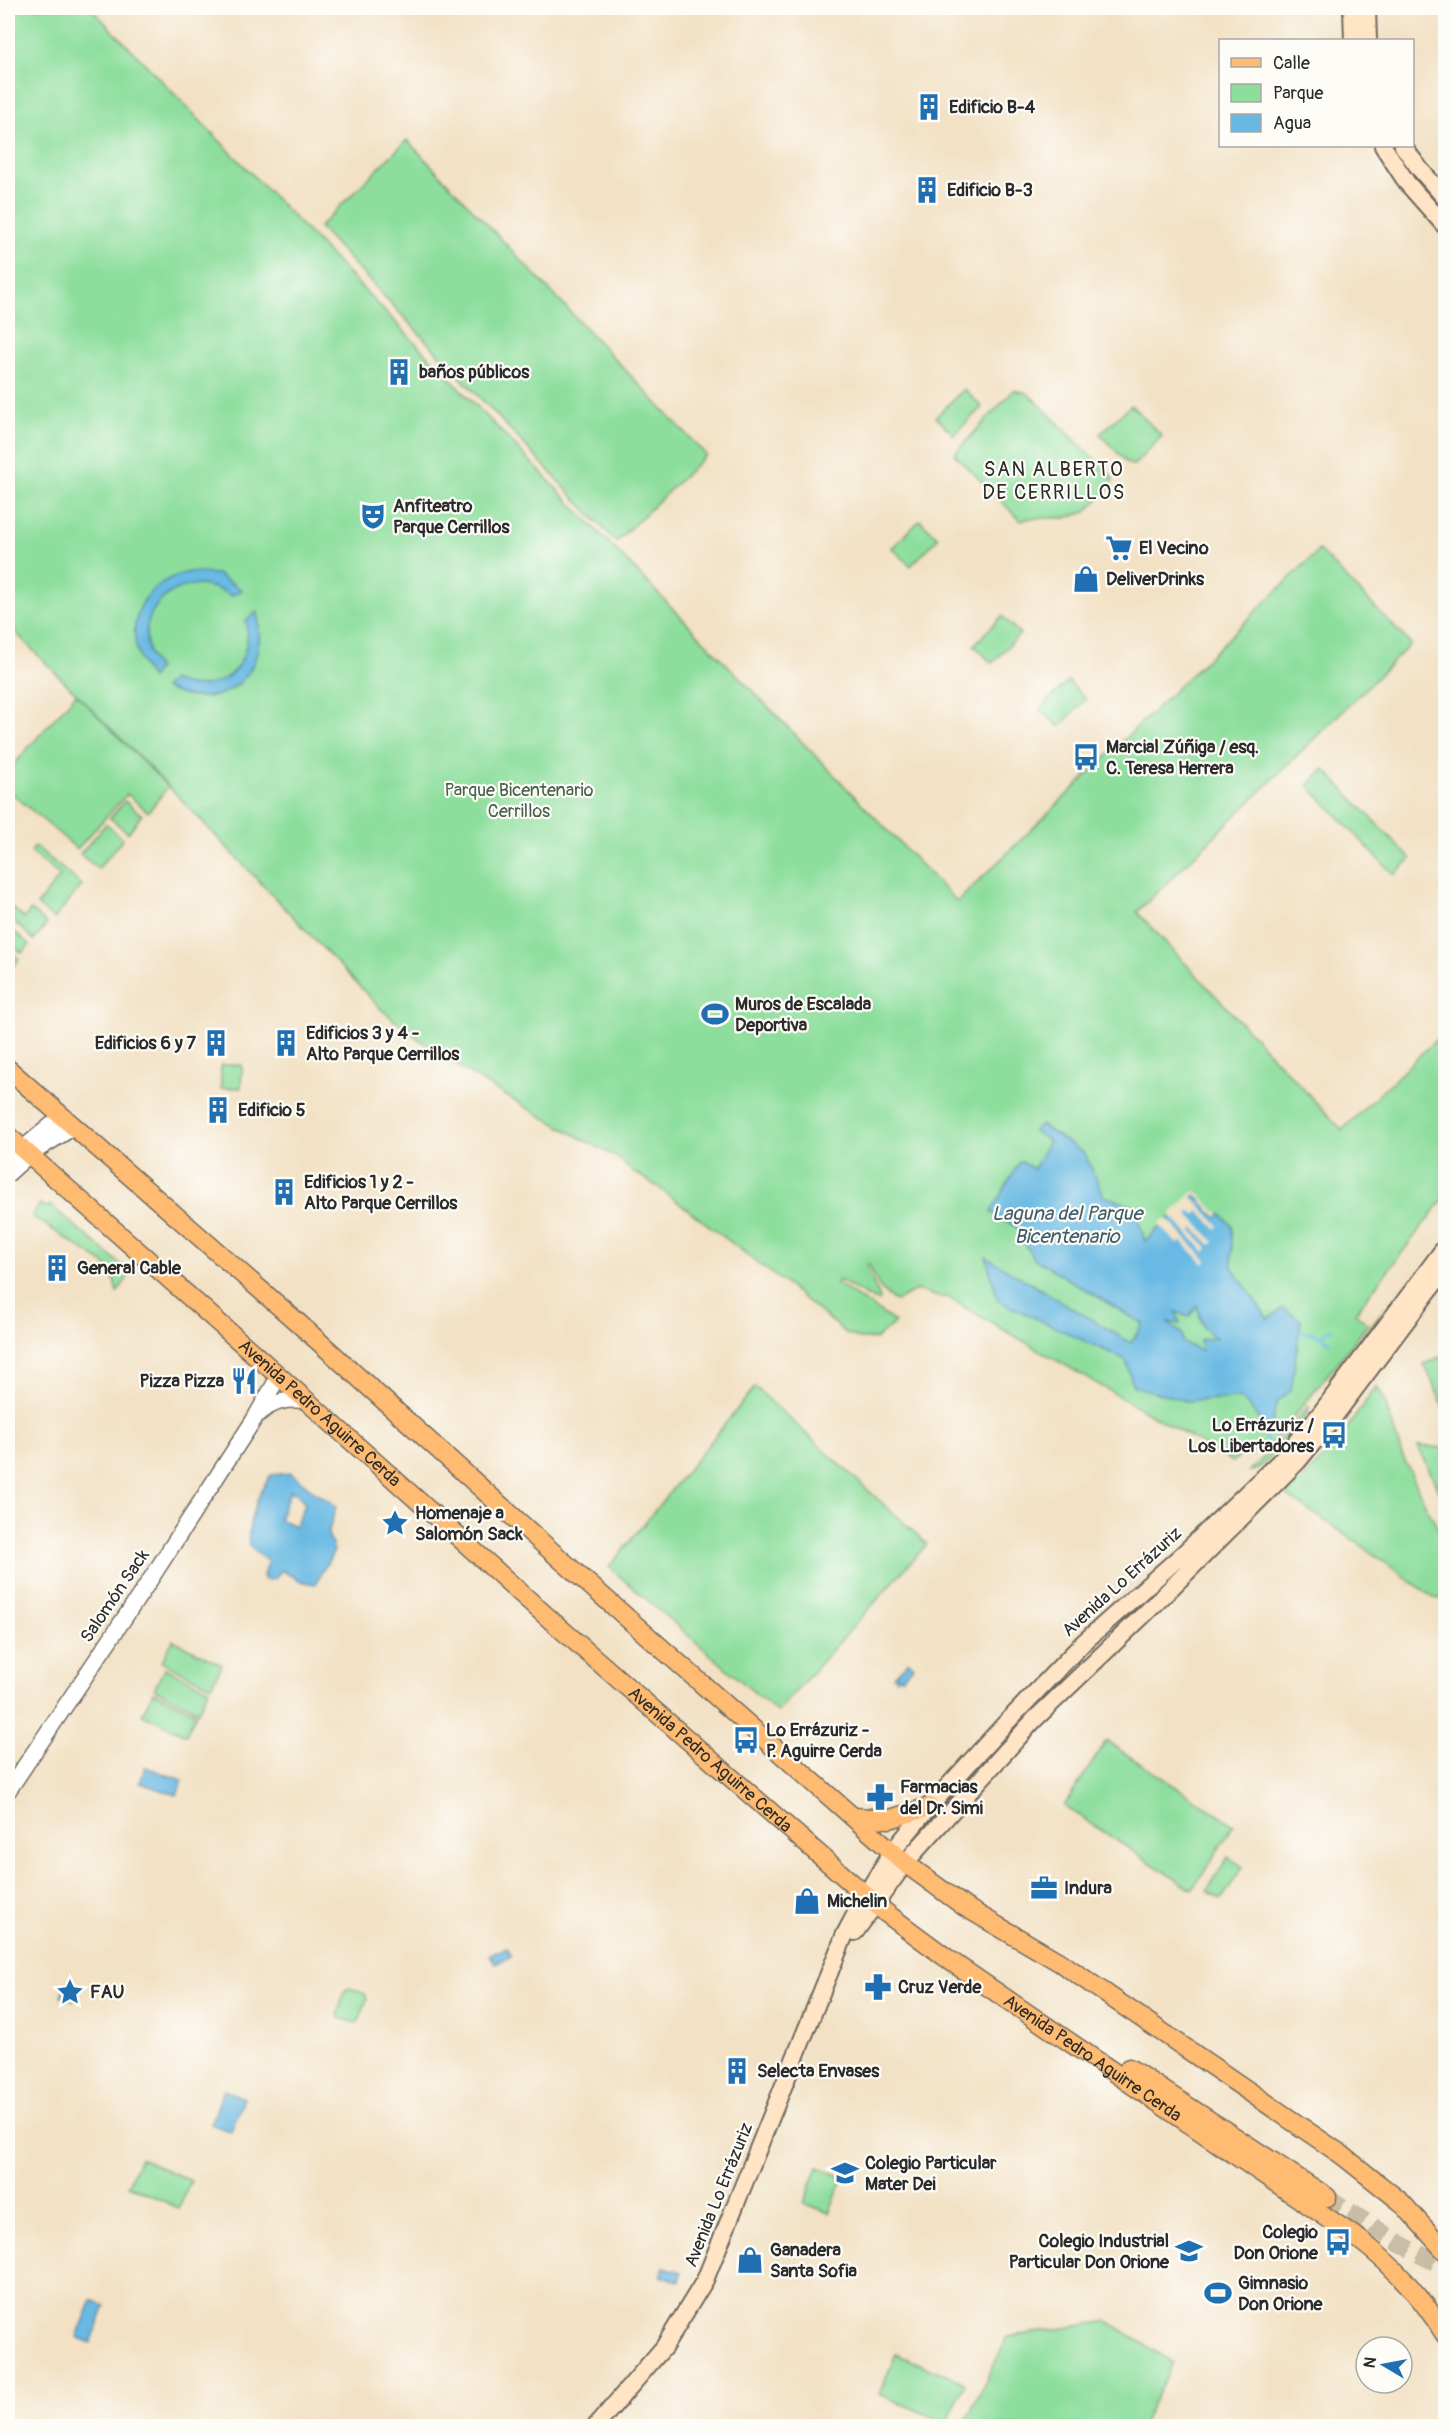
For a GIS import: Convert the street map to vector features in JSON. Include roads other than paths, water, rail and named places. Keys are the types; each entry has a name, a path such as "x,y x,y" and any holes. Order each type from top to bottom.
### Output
{"main road":[{"path":"1352,8 1353,39"},
{"path":"1367,8 1368,39"},
{"path":"1384,147 1407,183 1446,227"},
{"path":"1404,147 1446,199"},
{"path":"8,1069 301,1325 541,1542 899,1857 965,1907 1061,1963 1342,2155 1401,2202 1443,2246"},
{"name":"Avenida Pedro Aguirre Cerda","path":"8,1136 553,1622 870,1900 952,1962 1360,2240 1411,2286 1446,2336"},
{"name":"Avenida Lo Errázuriz","path":"596,2427 653,2362 682,2320 705,2280 845,1934 899,1857 928,1808 1083,1643 1184,1554 1279,1462 1320,1414 1446,1246"},
{"name":"Avenida Lo Errázuriz","path":"899,1857 1054,1700 1156,1603 1298,1461 1446,1268"},
{"path":"853,1817 890,1819 928,1808"},
{"path":"952,1962 1033,2006 1327,2197"}],"street":[{"path":"8,1162 68,1121"},
{"path":"8,1174 25,1152"},
{"name":"Salomón Sack","path":"8,1791 253,1421 279,1376"},
{"name":"Salomón Sack","path":"253,1421 274,1403 290,1399 307,1401"}],"water":[{"path":"189,572 217,574 242,590 231,596 211,587 192,585 175,590 161,600 151,614 146,631 148,650 158,669 151,678 141,662 136,645 135,629 138,613 145,599 156,587 171,578"},
{"path":"257,612 259,634 257,654 249,671 238,684 223,693 205,697 186,696 164,688 172,680 188,685 203,685 217,682 229,675 238,665 244,653 247,638 246,621"},
{"name":"Laguna del Parque Bicentenario","path":"1041,1125 1085,1154 1104,1196 1134,1206 1145,1241 1195,1194 1216,1217 1220,1213 1232,1226 1232,1267 1268,1319 1283,1308 1301,1320 1291,1390 1276,1403 1271,1431 1240,1398 1186,1401 1133,1386 1126,1360 998,1301 986,1257 1131,1343 1143,1324 1033,1258 1016,1227 991,1212 1020,1161 1034,1169 1049,1141 1033,1131","holes":["1197,1305 1203,1327 1216,1338 1200,1340 1202,1351 1183,1343 1182,1334 1168,1322 1180,1324 1176,1312 1189,1317"]},
{"path":"291,1473 336,1507 328,1534 334,1551 315,1584 303,1582 281,1570 275,1579 265,1580 263,1576 268,1562 249,1546 249,1528 254,1509 271,1475","holes":["290,1491 298,1494 305,1504 295,1526 279,1519"]},
{"path":"909,1661 914,1666 902,1678 900,1676 897,1679 894,1676"},
{"path":"145,1767 182,1780 177,1795 140,1783"},
{"path":"507,1947 511,1956 495,1964 490,1955"},
{"path":"66,1983 79,1988 74,2001 61,1996"},
{"path":"224,2090 244,2098 231,2132 211,2124"},
{"path":"664,2267 682,2272 680,2281 661,2277"},
{"path":"92,2300 105,2306 91,2343 77,2337"}],"waterway":[{"path":"1299,1332 1321,1335 1332,1329"},
{"path":"1321,1335 1329,1343"},
{"path":"1265,1444 1268,1427"}],"tunnel":[{"path":"1327,2197 1400,2244 1446,2268"}],"place":[{"name":"Edificio B-4","path":"929,107"},
{"name":"Edificio B-3","path":"927,190"},
{"name":"baños públicos","path":"399,372"},
{"name":"Anfiteatro Parque Cerrillos","path":"373,516"},
{"name":"El Vecino","path":"1119,548"},
{"name":"DeliverDrinks","path":"1086,579"},
{"name":"Marcial Zúñiga / esq. C. Teresa Herrera","path":"1086,757"},
{"name":"Muros de Escalada Deportiva","path":"715,1014"},
{"name":"Edificios 6 y 7","path":"216,1043"},
{"name":"Edificios 3 y 4 - Alto Parque Cerrillos","path":"286,1043"},
{"name":"Edificio 5","path":"218,1110"},
{"name":"Edificios 1 y 2 - Alto Parque Cerrillos","path":"284,1192"},
{"name":"General Cable","path":"57,1268"},
{"name":"Pizza Pizza","path":"244,1381"},
{"name":"Lo Errázuriz / Los Libertadores","path":"1334,1435"},
{"name":"Homenaje a Salomón Sack","path":"395,1523"},
{"name":"Lo Errázuriz - P. Aguirre Cerda","path":"746,1740"},
{"name":"Farmacias del Dr. Simi","path":"880,1797"},
{"name":"Indura","path":"1044,1888"},
{"name":"Michelin","path":"807,1901"},
{"name":"Cruz Verde","path":"878,1987"},
{"name":"FAU","path":"70,1992"},
{"name":"Selecta Envases","path":"737,2071"},
{"name":"Colegio Particular Mater Dei","path":"845,2173"},
{"name":"Colegio Don Orione","path":"1338,2242"},
{"name":"Colegio Industrial Particular Don Orione","path":"1189,2251"},
{"name":"Ganadera Santa Sofia","path":"750,2260"},
{"name":"Gimnasio Don Orione","path":"1218,2293"}],"district":[{"name":"SAN ALBERTO DE CERRILLOS","path":"1054,480"}],"park label":[{"name":"Parque Bicentenario Cerrillos","path":"519,800"}]}
